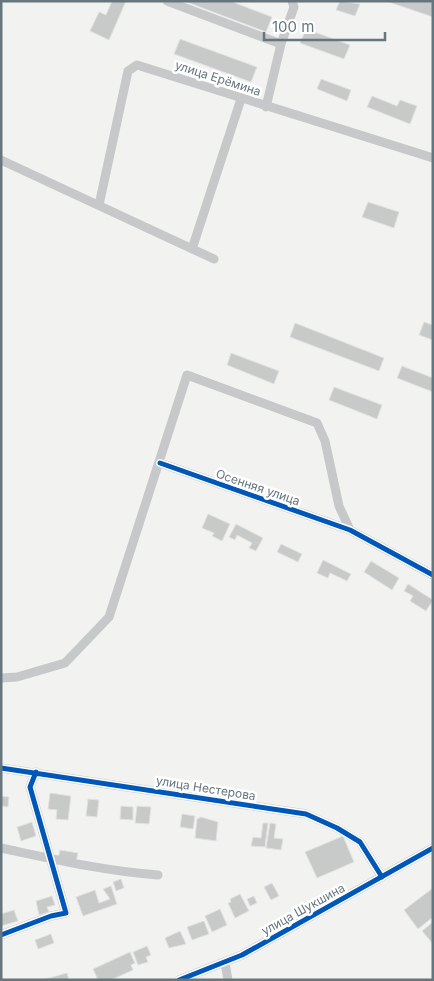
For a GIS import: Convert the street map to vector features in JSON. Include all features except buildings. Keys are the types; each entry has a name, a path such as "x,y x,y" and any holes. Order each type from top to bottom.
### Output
{"street":[{"path":"167,1 281,44"},
{"path":"266,107 281,44 294,7 292,1"},
{"name":"улица Ерёмина","path":"99,205 128,71 137,65 433,158"},
{"path":"192,249 241,99"},
{"path":"1,160 214,259"},
{"path":"1,678 17,677 65,663 109,617 187,375 316,423 325,441 339,506 350,530"},
{"name":"Осенняя улица","path":"160,463 350,530 433,575"},
{"name":"улица Нестерова","path":"1,768 306,814 337,828 360,842 382,877"},
{"path":"1,935 51,916 66,913 30,787 36,772"},
{"path":"1,848 126,873 158,875"},
{"name":"улица Шукшина","path":"179,980 225,963 433,848"},
{"path":"225,963 228,980"}],"cycle path":[{"path":"160,463 350,530 433,575"},
{"path":"1,768 306,814 337,828 360,842 382,877"},
{"path":"1,935 51,916 66,913 30,787 36,772"},
{"path":"179,980 242,955 433,848"}]}
